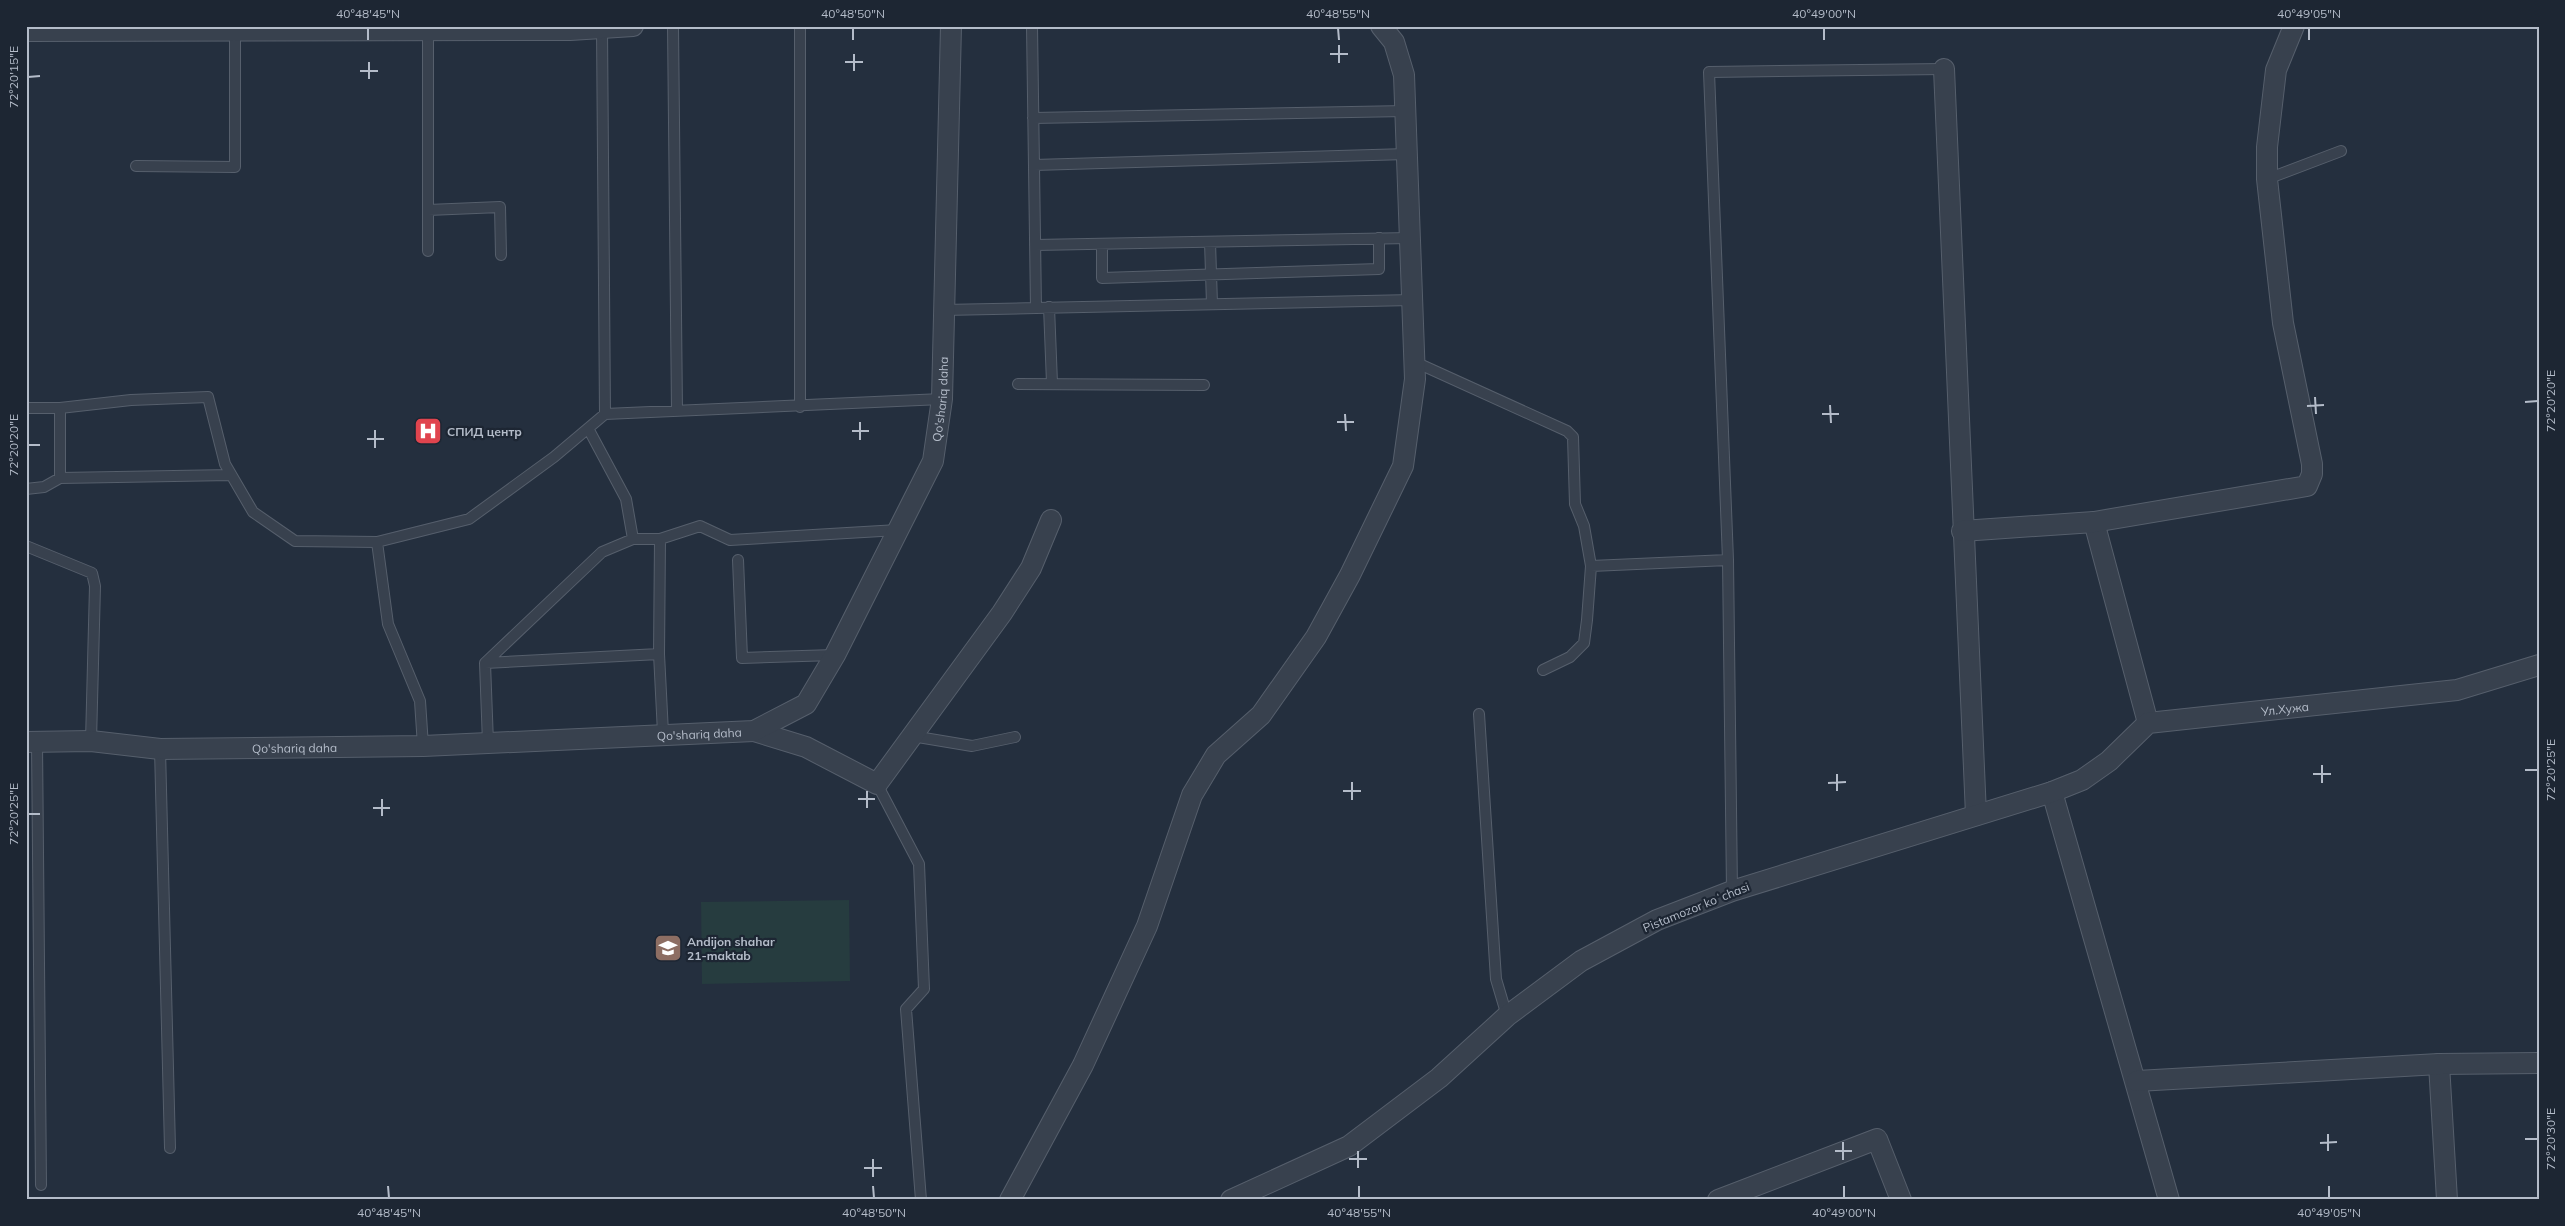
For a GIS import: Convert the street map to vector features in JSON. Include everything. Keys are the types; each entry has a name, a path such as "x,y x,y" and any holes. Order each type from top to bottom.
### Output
{"street":[{"path":"26,31 169,29 235,32 428,31 633,26"},
{"name":"Qo'shariq daha","path":"32,742 91,741 160,748 423,746 663,733 754,731 806,704 835,655 900,530 933,461 942,399 951,26"},
{"path":"1010,1200 1084,1065 1147,926 1192,795 1216,755 1261,715 1316,637 1350,575 1403,466 1415,379 1406,111 1404,75 1394,42 1381,26"},
{"path":"1962,531 2094,522 2306,486 2310,481 2312,464 2283,323 2267,178 2267,147 2276,70 2294,26"},
{"path":"1944,69 1962,531 1976,815"},
{"path":"754,731 806,747 877,784 1002,613 1032,568 1051,520"},
{"path":"2094,522 2148,723 2109,761 2082,780 2052,792 2137,1080 2169,1200"},
{"name":"Ул.Хужа","path":"2148,723 2457,690 2539,664"},
{"name":"Pistamozor koʻchasi","path":"1231,1200 1349,1146 1439,1078 1507,1016 1580,961 1657,920 1732,891 2052,792"},
{"path":"2137,1080 2438,1064 2539,1063"},
{"path":"2438,1064 2446,1200"},
{"path":"1718,1200 1877,1139 1901,1200"}],"lane":[{"path":"673,26 677,411"},
{"path":"800,26 800,407"},
{"path":"1032,26 1036,308"},
{"path":"602,28 605,414"},
{"path":"428,31 428,251"},
{"path":"136,166 235,167 235,32"},
{"path":"1732,891 1728,560 1709,72 1944,69"},
{"path":"1033,118 1406,111"},
{"path":"2267,178 2341,151"},
{"path":"1034,165 1407,154"},
{"path":"428,210 500,207 501,255"},
{"path":"1102,244 1102,278 1379,269 1378,238"},
{"path":"1035,245 1410,238"},
{"path":"1210,242 1212,304"},
{"path":"943,310 1413,300"},
{"path":"1049,307 1052,383"},
{"path":"1415,362 1567,431 1574,438 1575,504 1584,526 1591,566 1584,643 1570,657 1543,670"},
{"path":"1018,384 1204,385"},
{"path":"26,408 60,408 132,400 208,397 225,464 252,512 295,541 377,542 468,519 589,430 605,414 800,407 942,399"},
{"path":"60,408 60,478"},
{"path":"589,430 626,499 633,539"},
{"path":"26,489 44,487 60,478 231,476"},
{"path":"488,742 485,663 602,552 633,539 660,539 700,526 730,540 900,530"},
{"path":"660,539 659,654 663,733"},
{"path":"377,542 388,624 420,701 423,746"},
{"path":"26,546 92,573 95,586 91,741"},
{"path":"738,560 742,658 835,655"},
{"path":"1591,566 1728,560"},
{"path":"485,663 659,654"},
{"path":"1479,714 1496,979 1507,1016"},
{"path":"912,736 972,746 1014,737"},
{"path":"32,742 41,1185"},
{"path":"160,748 170,1148"},
{"path":"877,784 919,864 924,989 906,1009 921,1200"}],"green space":[{"path":"849,900 850,981 702,984 701,902"}],"place":[{"name":"СПИД центр","path":"428,431"},
{"name":"Andijon shahar 21-maktab","path":"668,948"}]}
